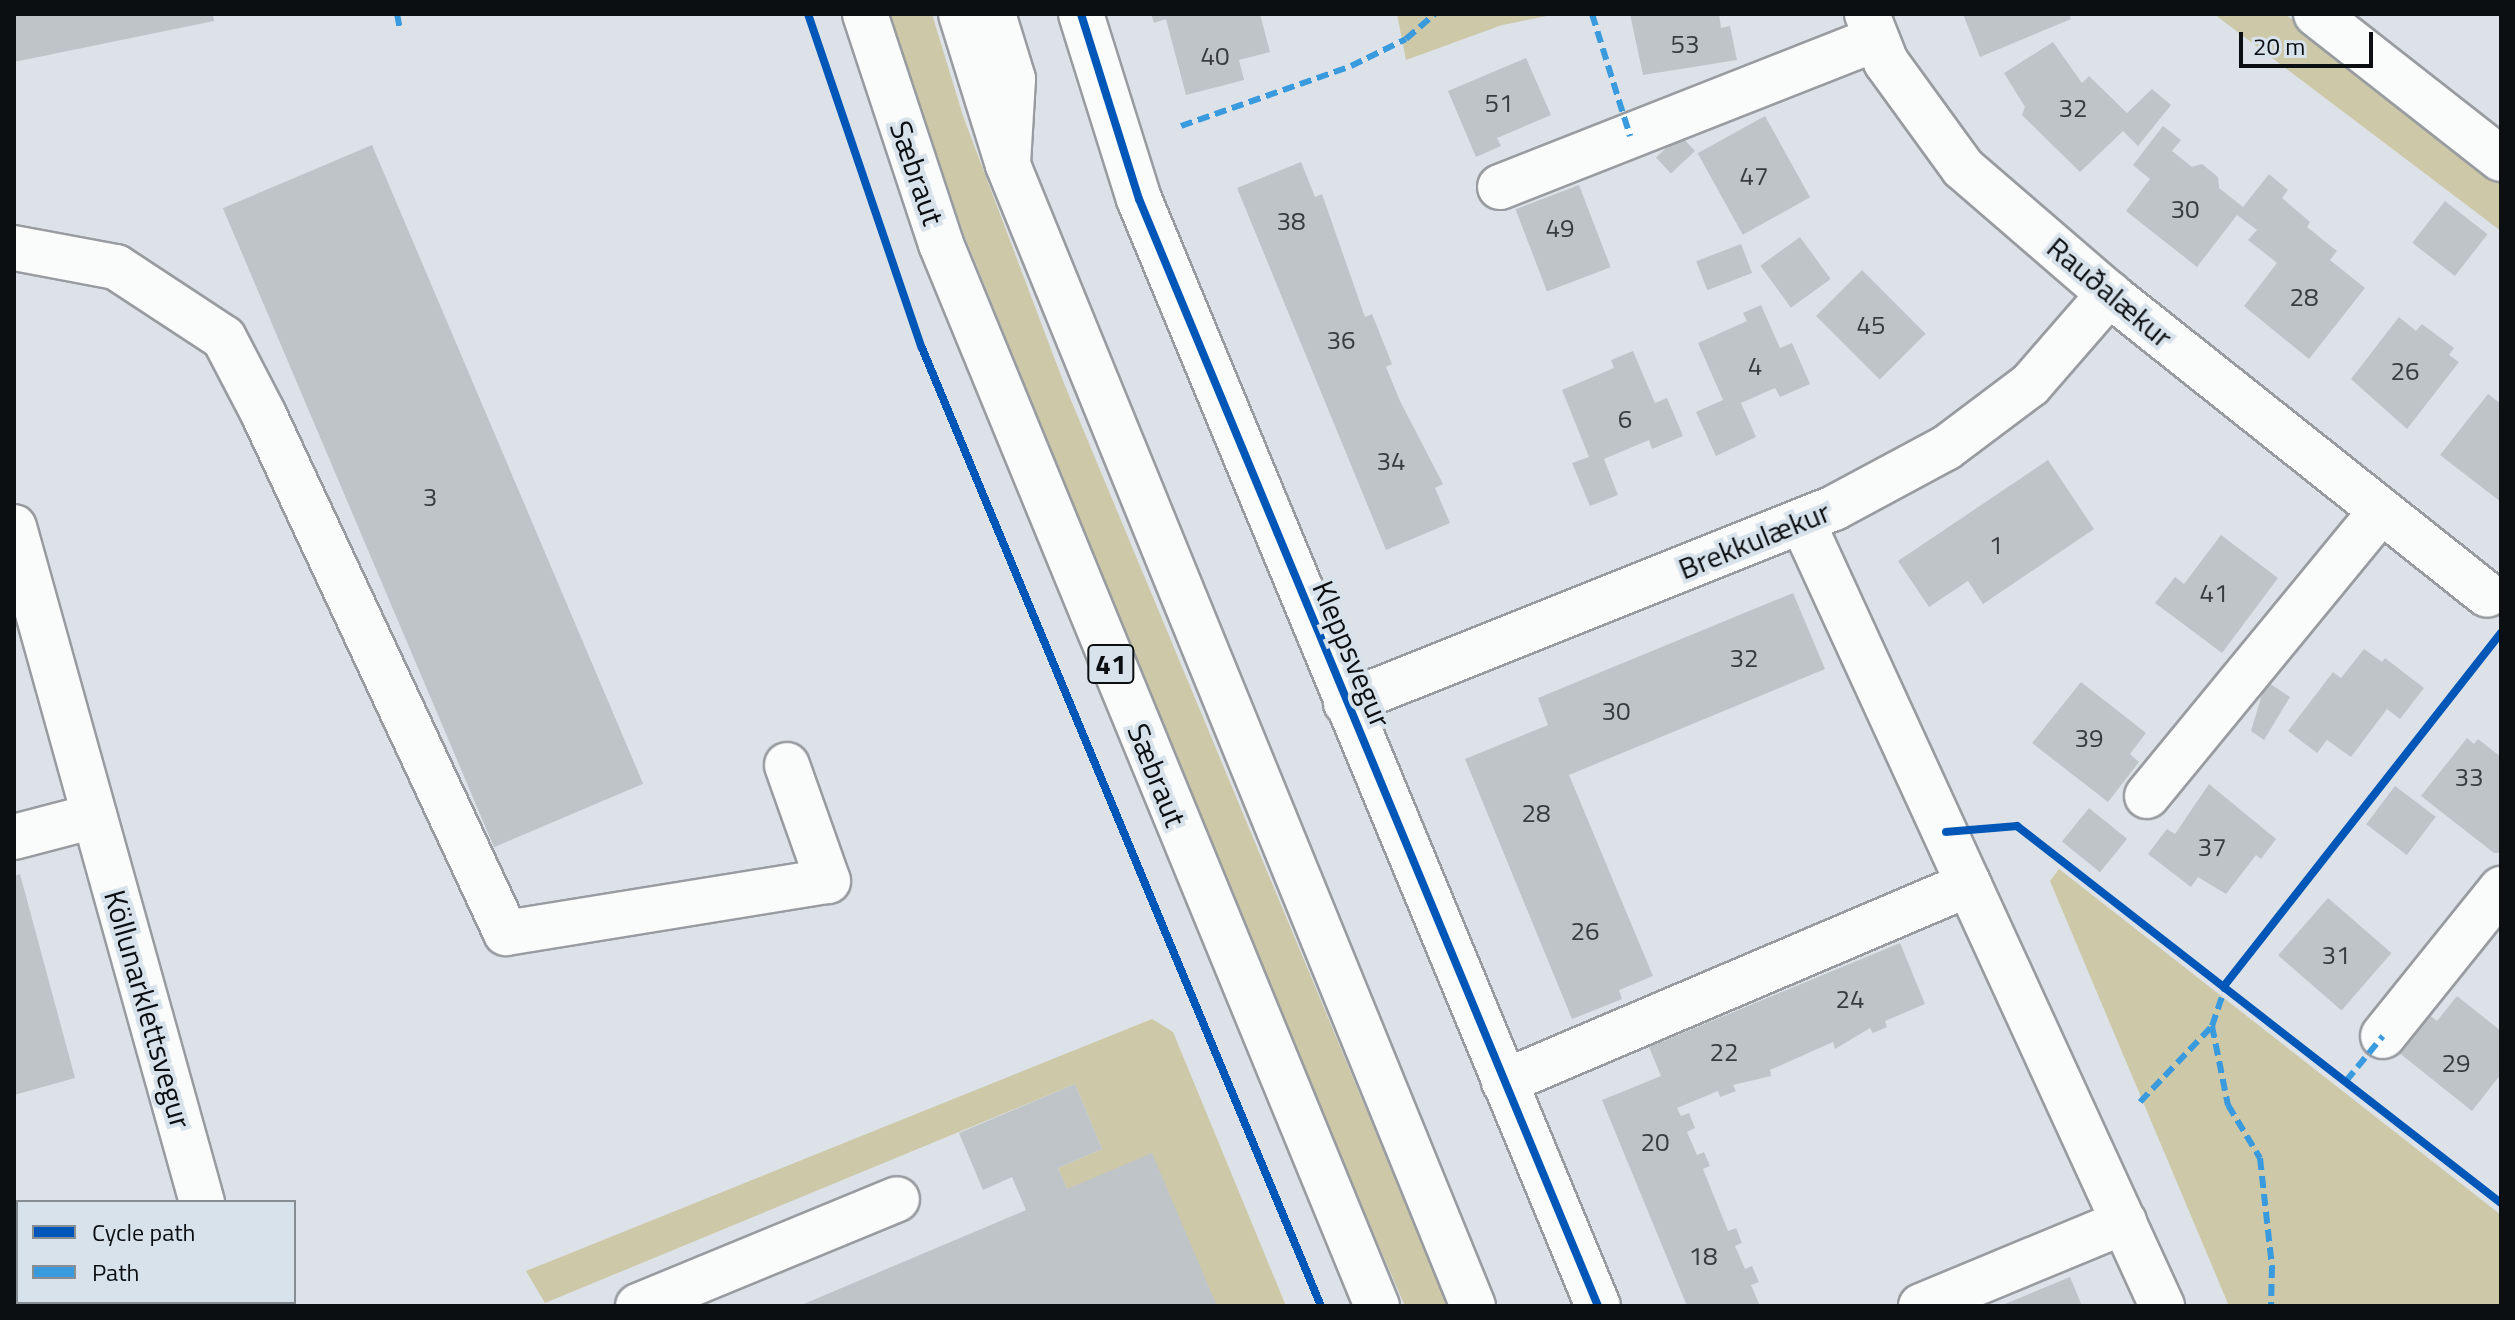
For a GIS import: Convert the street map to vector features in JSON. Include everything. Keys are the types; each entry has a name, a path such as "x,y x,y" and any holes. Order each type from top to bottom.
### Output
{"street":[{"name":"Sæbraut","path":"865,14 941,244 1377,1306"},
{"path":"961,14 1008,165 1473,1306"},
{"path":"993,14 1013,79 1008,165"},
{"name":"Kleppsvegur","path":"1081,14 1139,199 1598,1306"},
{"path":"2316,14 2501,159"},
{"name":"Rauðalækur","path":"1500,187 1872,26 1886,62 1963,168 2109,294 2487,595"},
{"path":"14,248 116,267 224,338 506,933 828,881 787,765"},
{"name":"Brekkulækur","path":"1346,703 1802,521 1946,448 2030,385 2109,294"},
{"path":"2147,796 2381,511"},
{"path":"1802,521 2162,1306"},
{"name":"Köllunarklettsvegur","path":"14,527 201,1200"},
{"path":"14,837 94,816"},
{"path":"1504,1082 1969,884"},
{"path":"2383,1036 2501,889"},
{"path":"643,1305 897,1199"},
{"path":"1921,1306 2124,1222"}],"shaded area":[{"path":"889,14 932,14 963,116 1063,381 1448,1306 1405,1306 1318,1107 941,178"},
{"path":"1397,14 1557,14 1502,25 1406,60"},
{"path":"2214,14 2285,14 2501,183 2501,231"},
{"path":"2059,869 2501,1215 2501,1306 2229,1306 2050,881"},
{"path":"1152,1019 1173,1032 1286,1306 1217,1306 1067,1189 1058,1168 1102,1149 1075,1084 545,1303 526,1271"}],"building":[{"path":"14,14 213,14 214,21 14,62"},
{"path":"1151,14 1260,14 1270,52 1239,60 1244,80 1186,95 1166,19 1154,23"},
{"path":"1630,14 1719,14 1721,28 1730,26 1737,60 1643,75"},
{"path":"1963,14 2069,14 2071,19 1980,57"},
{"path":"2053,42 2082,83 2089,76 2127,113 2152,89 2171,105 2138,146 2123,131 2080,172 2022,115 2025,107 2004,73"},
{"path":"1526,58 1551,115 1497,138 1501,146 1476,157 1448,91"},
{"path":"1765,116 1810,197 1743,235 1698,153"},
{"path":"2163,126 2181,140 2172,151 2192,167 2202,164 2218,177 2219,188 2243,207 2269,174 2288,190 2282,198 2310,222 2307,227 2337,251 2330,260 2365,288 2309,359 2244,306 2277,263 2248,240 2257,230 2237,215 2197,267 2126,211 2150,179 2133,165"},
{"path":"1680,135 1695,151 1671,174 1656,158"},
{"path":"372,145 643,784 494,847 223,208"},
{"path":"1301,162 1315,197 1322,194 1365,317 1372,314 1392,364 1386,367 1400,401 1443,484 1435,488 1450,523 1386,550 1237,188"},
{"path":"1579,185 1611,267 1547,292 1516,209"},
{"path":"2445,201 2488,234 2455,276 2412,243"},
{"path":"1800,237 1831,279 1791,308 1760,266"},
{"path":"1741,244 1752,273 1707,290 1696,261"},
{"path":"1862,270 1926,334 1880,380 1816,316"},
{"path":"1761,305 1780,348 1792,343 1810,384 1780,397 1775,388 1741,403 1756,437 1716,456 1696,412 1723,400 1698,343 1747,321 1743,313"},
{"path":"2399,317 2416,331 2422,324 2454,348 2449,355 2459,362 2407,429 2351,379"},
{"path":"1633,351 1655,403 1667,398 1683,436 1652,449 1649,440 1604,459 1618,495 1590,506 1572,463 1589,457 1562,390 1614,368 1611,360"},
{"path":"2488,394 2501,404 2501,502 2440,455"},
{"path":"2048,460 2094,529 1983,604 1968,581 1929,607 1898,561"},
{"path":"2221,535 2278,578 2222,653 2155,603 2175,577 2184,584"},
{"path":"1793,593 1825,669 1569,775 1653,976 1619,990 1622,999 1572,1019 1465,759 1548,725 1538,698"},
{"path":"2364,649 2382,662 2385,658 2424,688 2400,719 2387,709 2351,757 2327,740 2317,753 2288,731 2333,672 2341,678"},
{"path":"2266,681 2290,697 2264,740 2251,731"},
{"path":"2081,682 2146,733 2130,754 2139,762 2108,802 2032,743"},
{"path":"2467,738 2474,744 2478,739 2501,757 2501,853 2494,853 2421,796"},
{"path":"2209,784 2276,839 2261,859 2256,855 2226,894 2198,877 2191,887 2148,854 2167,829 2175,834"},
{"path":"2395,786 2436,817 2407,855 2366,824"},
{"path":"2089,808 2127,839 2100,872 2062,841"},
{"path":"20,874 75,1078 14,1095 14,876"},
{"path":"2328,898 2391,953 2342,1010 2278,955"},
{"path":"1900,943 1925,1004 1885,1021 1887,1027 1873,1033 1870,1028 1835,1049 1833,1042 1770,1070 1771,1076 1733,1085 1736,1091 1720,1097 1718,1091 1677,1108 1681,1116 1689,1113 1695,1128 1687,1132 1697,1155 1704,1152 1710,1166 1703,1169 1728,1231 1736,1228 1742,1243 1735,1246 1745,1269 1752,1266 1759,1282 1751,1285 1760,1306 1687,1306 1602,1100 1661,1076 1649,1047"},
{"path":"2457,996 2501,1031 2501,1074 2472,1111 2398,1052 2428,1014 2437,1021"},
{"path":"1075,1084 1102,1149 1058,1168 1067,1189 1152,1153 1217,1306 799,1306 1026,1210 1012,1177 983,1190 959,1133"},
{"path":"2070,1277 2082,1306 2000,1306"}],"marked path":[{"path":"397,14 400,30"},
{"path":"1181,126 1351,66 1406,39 1435,14"},
{"path":"1592,14 1630,136"},
{"path":"2140,1102 2212,1026 2227,982"},
{"path":"2212,1026 2228,1105 2260,1158 2272,1266 2271,1306"},
{"path":"2346,1081 2383,1036"}],"cycle path":[{"path":"808,14 922,348 1321,1306"},
{"path":"1081,14 1139,199 1598,1306"},
{"path":"2224,986 2501,633"},
{"path":"1946,832 2017,826 2501,1203"}]}
